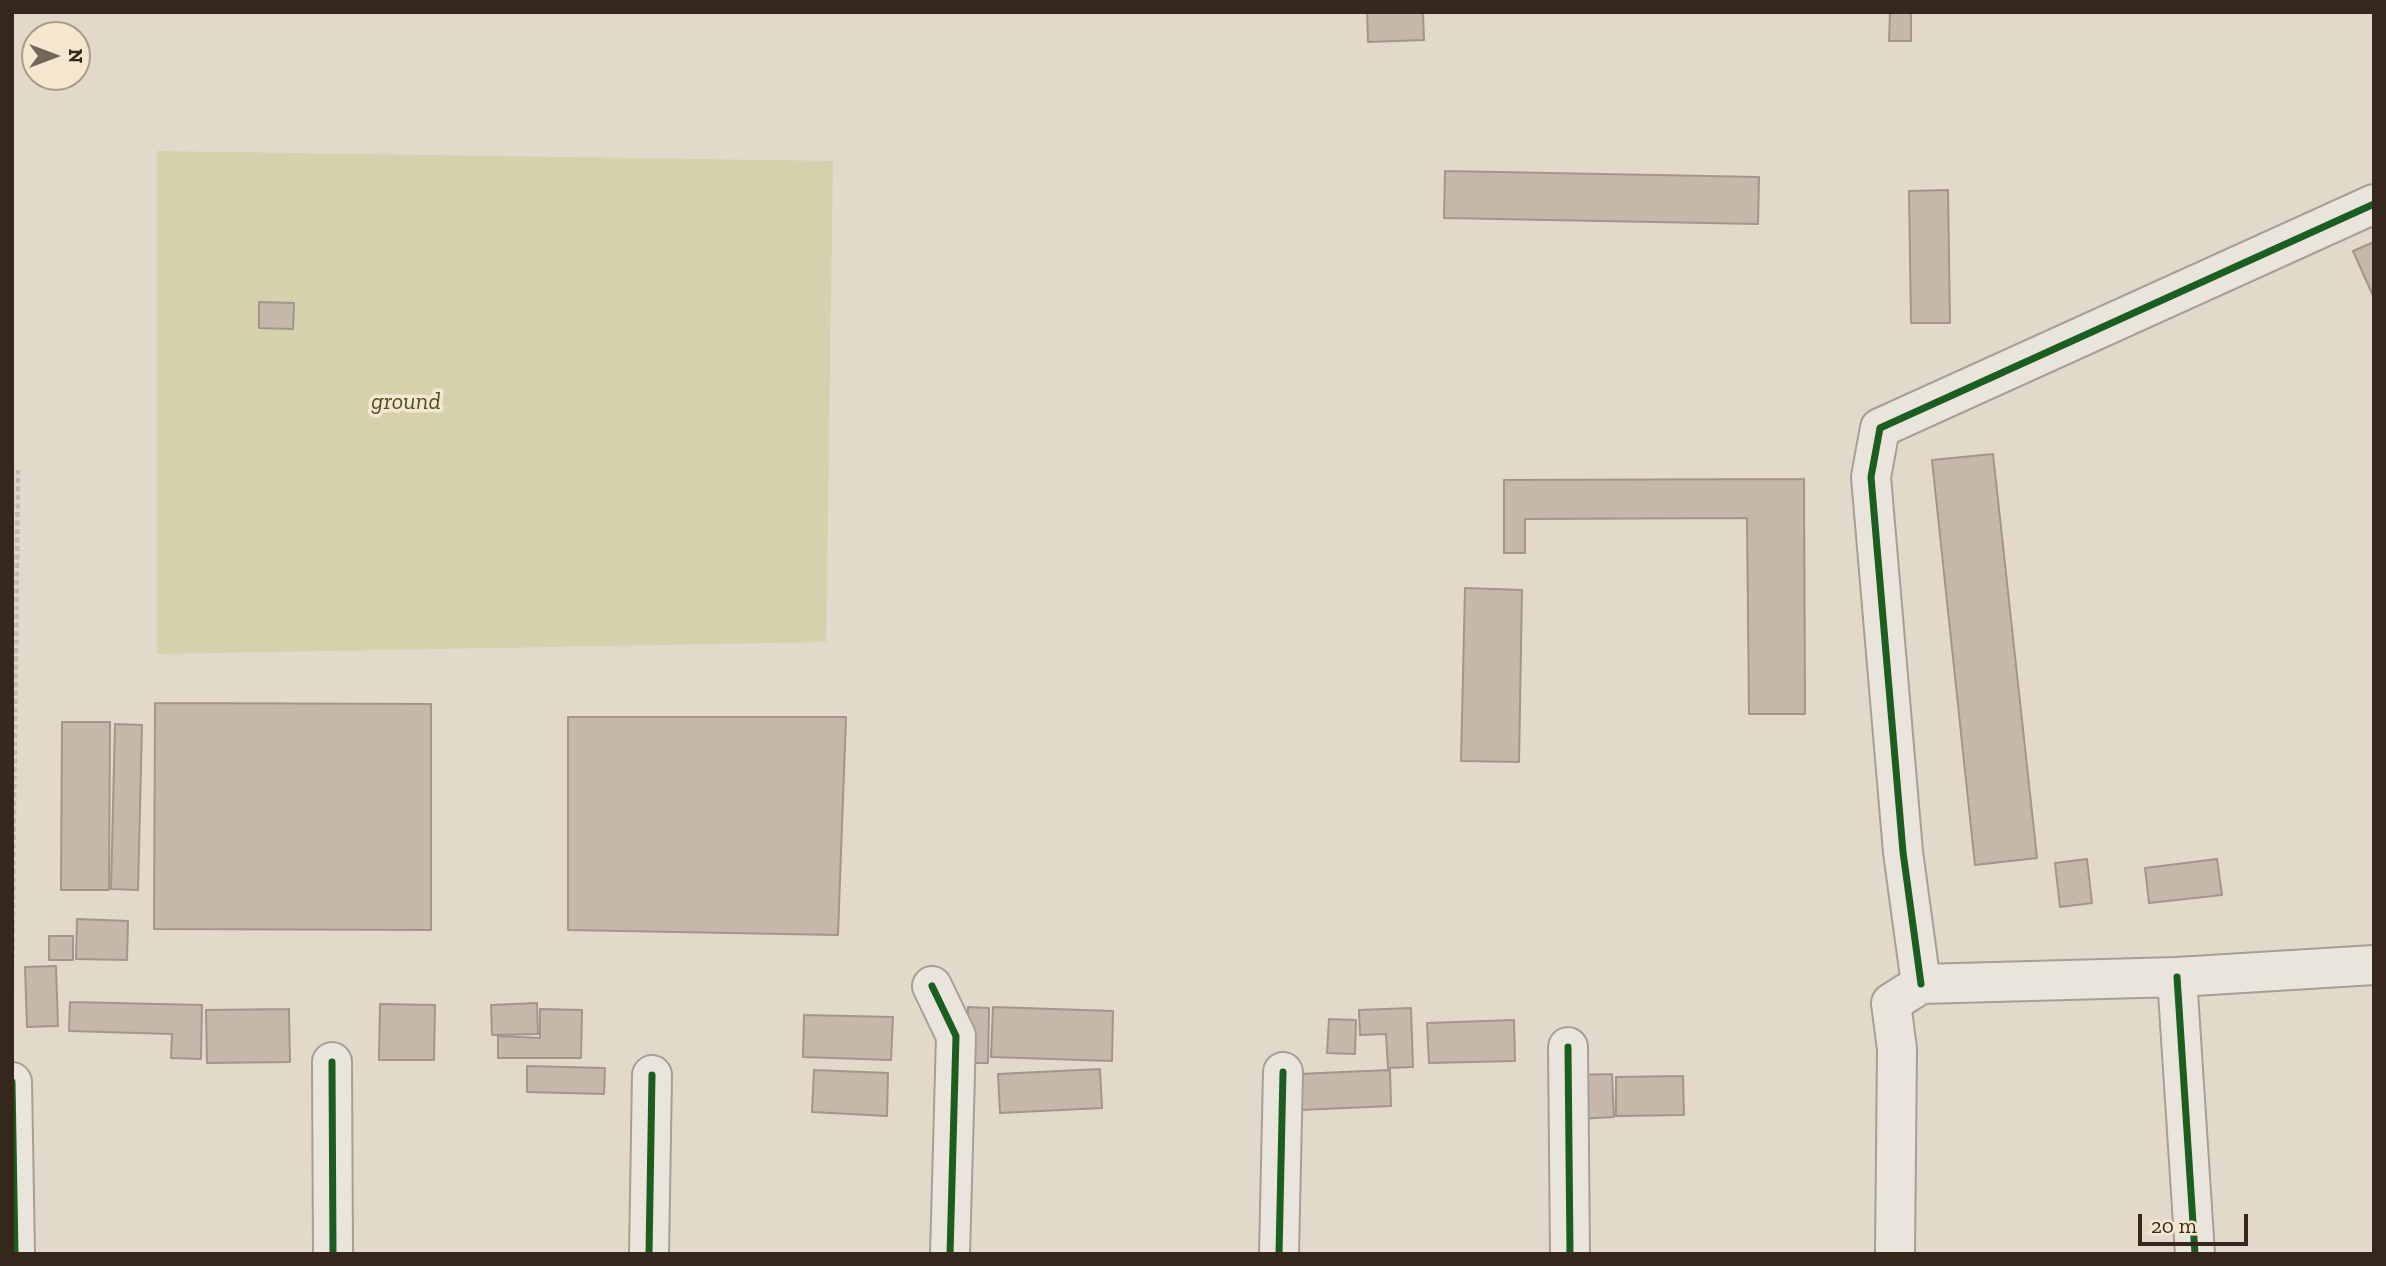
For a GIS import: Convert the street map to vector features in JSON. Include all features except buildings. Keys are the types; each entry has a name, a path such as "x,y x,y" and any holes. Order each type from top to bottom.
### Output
{"street":[{"path":"1921,984 1903,852 1871,477 1880,428 2374,204"},
{"path":"1895,1254 1897,1049 1891,1003 1921,984 2177,977 2374,965"},
{"path":"2177,977 2195,1254"},
{"path":"932,986 956,1036 950,1254"},
{"path":"1568,1047 1570,1254"},
{"path":"332,1062 333,1254"},
{"path":"1279,1254 1283,1072"},
{"path":"649,1254 652,1075"},
{"path":"12,1082 15,1254"}],"path":[{"path":"12,993 18,470"}],"green space":[{"name":"ground","path":"157,151 833,161 826,642 157,654"}],"cycle path":[{"path":"1921,984 1903,852 1871,477 1880,428 2374,204"},
{"path":"2177,977 2195,1254"},
{"path":"932,986 956,1036 950,1254"},
{"path":"1568,1047 1570,1254"},
{"path":"332,1062 333,1254"},
{"path":"1279,1254 1283,1072"},
{"path":"649,1254 652,1075"},
{"path":"12,1082 15,1254"}]}
